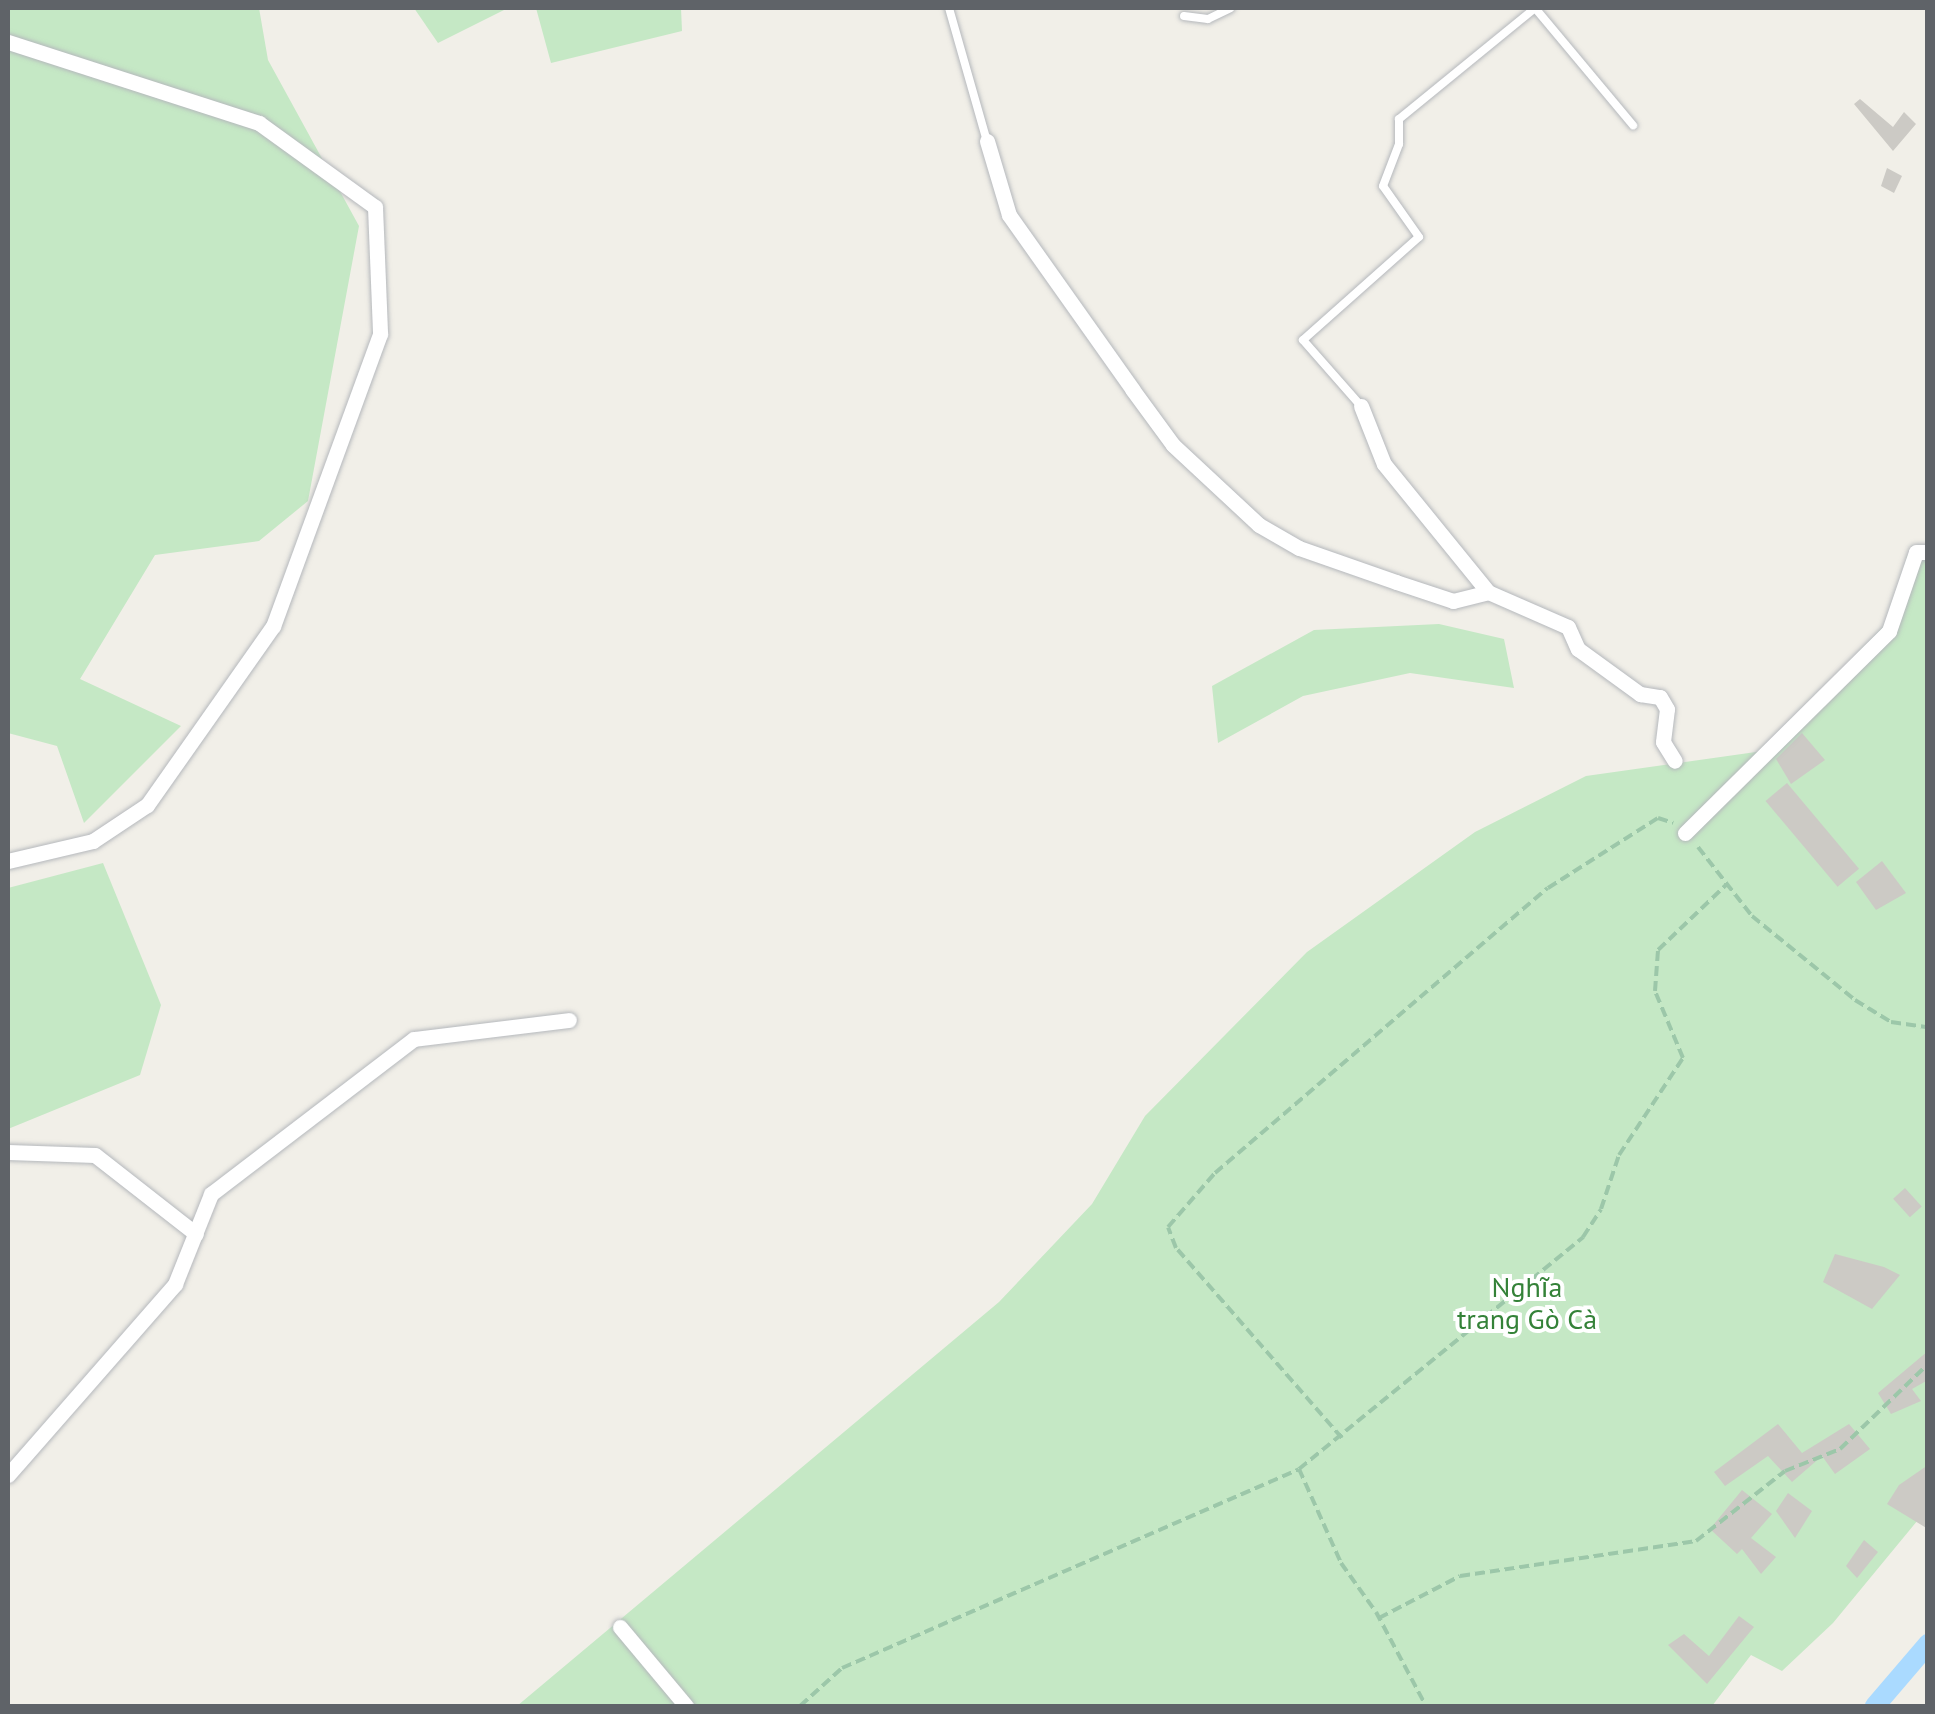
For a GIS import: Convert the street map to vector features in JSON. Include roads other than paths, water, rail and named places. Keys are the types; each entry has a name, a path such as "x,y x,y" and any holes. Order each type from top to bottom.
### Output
{"street":[{"path":"8,42 259,123 375,207 380,334 273,626 147,805 93,840 8,861"},
{"path":"987,141 1009,215 1121,374 1173,444 1259,525 1299,548 1453,600 1488,592"},
{"path":"1361,406 1384,464 1488,592 1568,626 1578,649 1640,694 1660,697 1667,708 1663,742 1675,761"},
{"path":"1685,833 1889,631 1916,552 1928,552"},
{"path":"8,1475 176,1284 212,1194 414,1040 569,1020"},
{"path":"8,1152 95,1155 196,1234"},
{"path":"620,1627 686,1706"}],"lane":[{"path":"949,8 987,141"},
{"path":"1184,16 1208,19 1231,8"},
{"path":"1381,427 1303,340 1419,237 1383,186 1399,144 1399,119 1535,8 1634,125"}],"waterway":[{"path":"1875,1706 1928,1644"}],"park label":[{"name":"Nghĩa trang Gò Cà","path":"1527,1303"}]}
